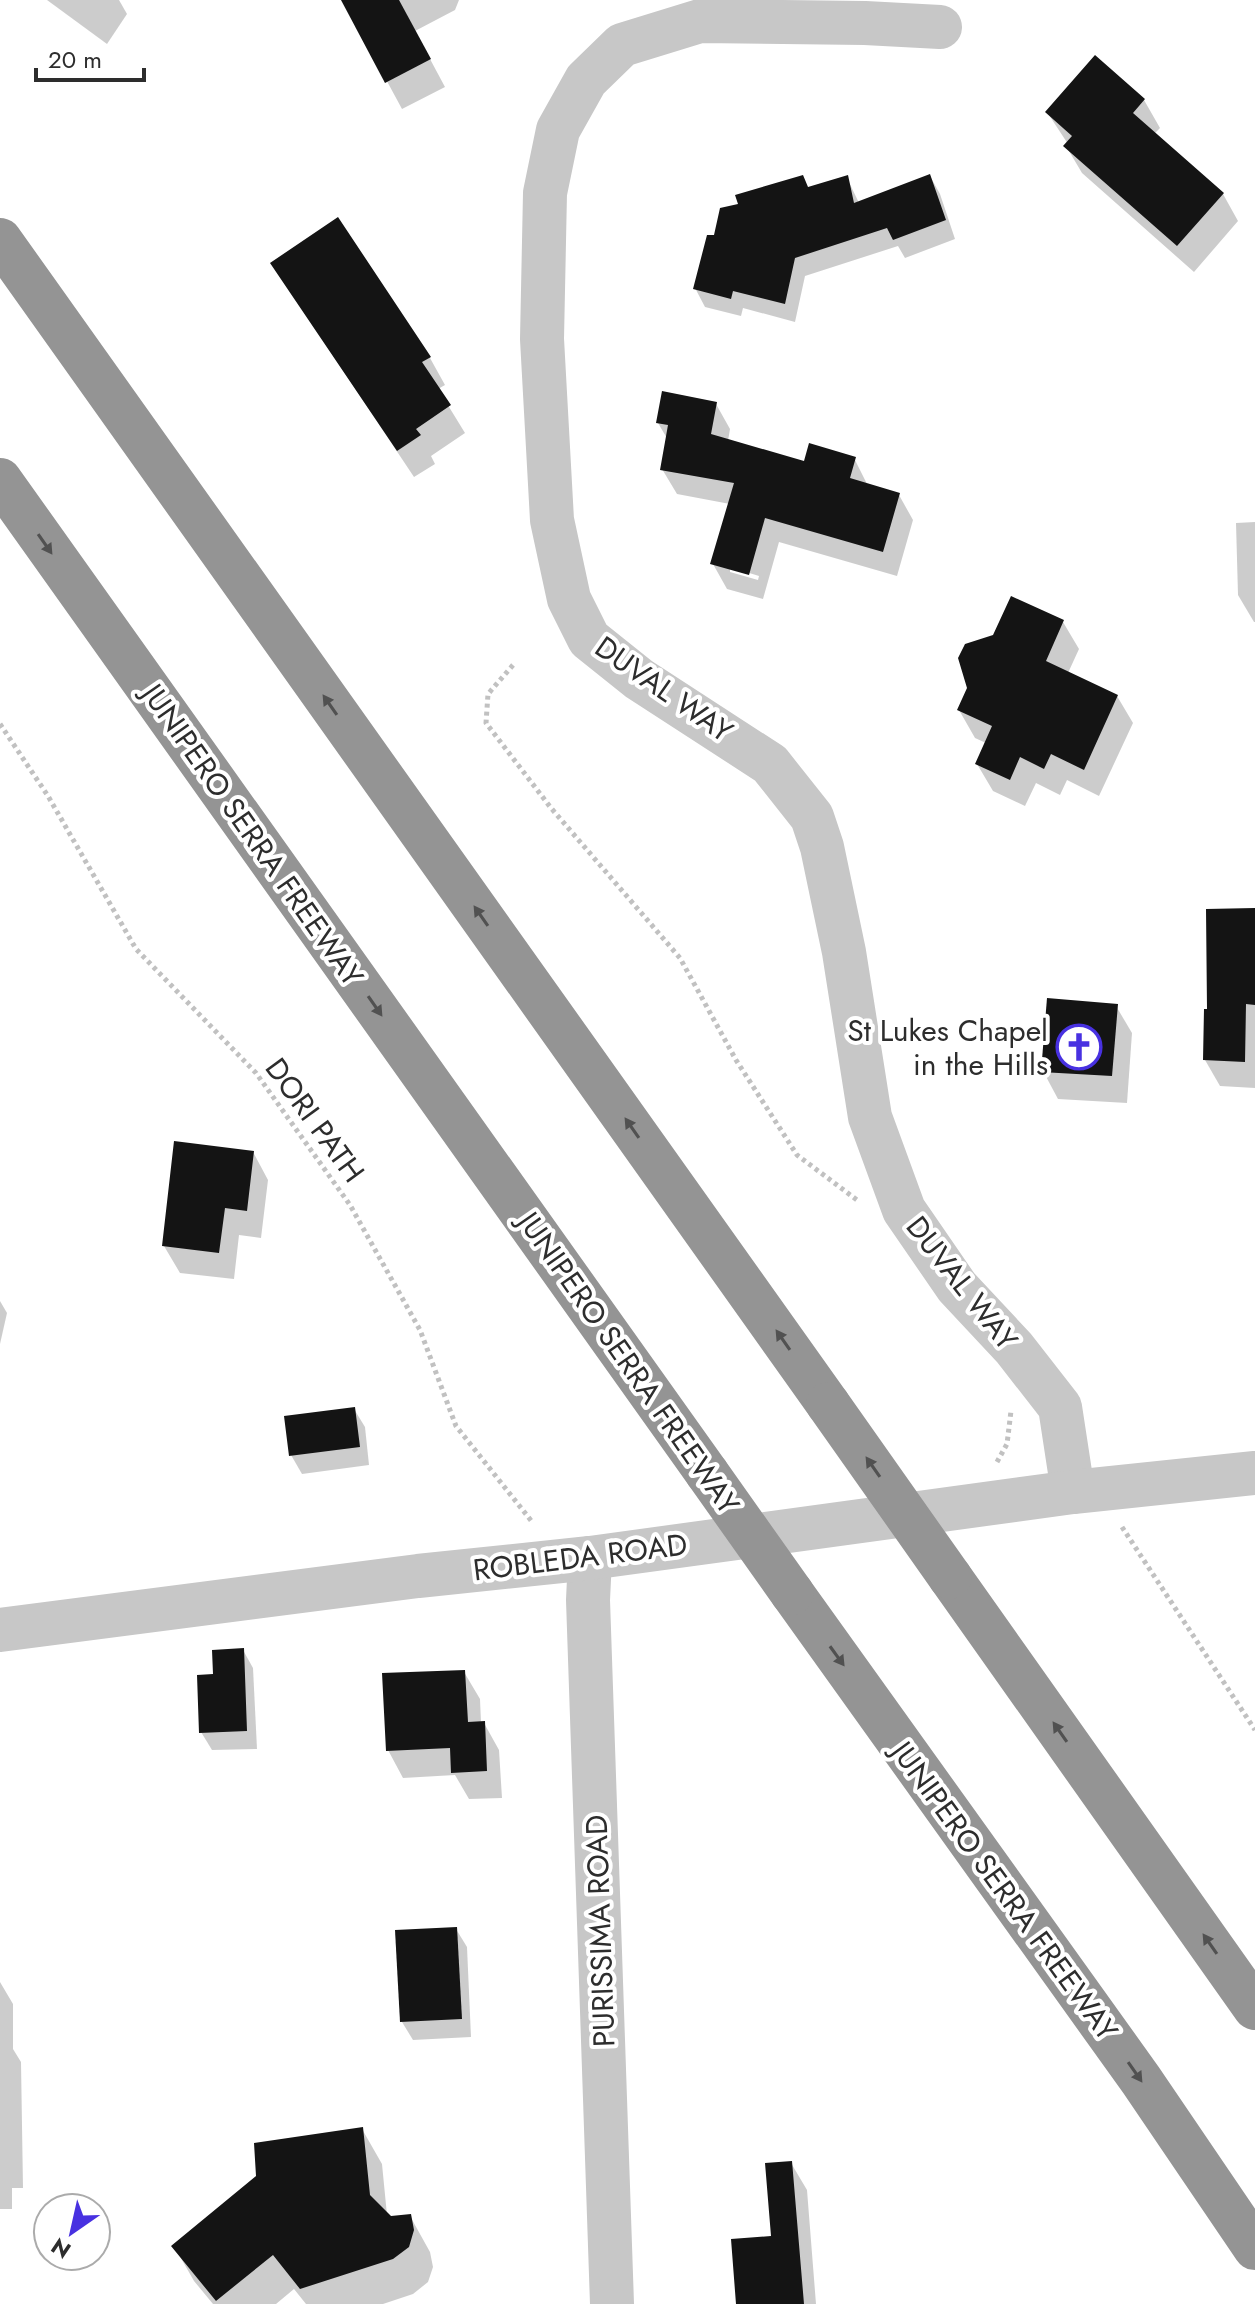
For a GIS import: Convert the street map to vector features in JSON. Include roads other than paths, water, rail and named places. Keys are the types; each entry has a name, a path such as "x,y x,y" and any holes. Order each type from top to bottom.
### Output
{"highway":[{"path":"0,240 1255,2008"},
{"name":"JUNIPERO SERRA FREEWAY","path":"0,480 1141,2080 1255,2248"}],"street":[{"name":"DUVAL WAY","path":"940,27 850,22 700,21 622,45 586,80 558,130 545,193 542,339 552,520 569,599 589,639 639,679 770,764 812,817 822,847 844,952 870,1117 904,1210 957,1287 1014,1348 1060,1407 1085,1491"},
{"name":"ROBLEDA ROAD","path":"0,1630 418,1576 576,1560 1085,1491 1255,1473"},
{"name":"PURISSIMA ROAD","path":"576,1560 589,1616 612,2304"}],"place":[{"name":"St Lukes Chapel in the Hills","path":"1079,1047"}]}
